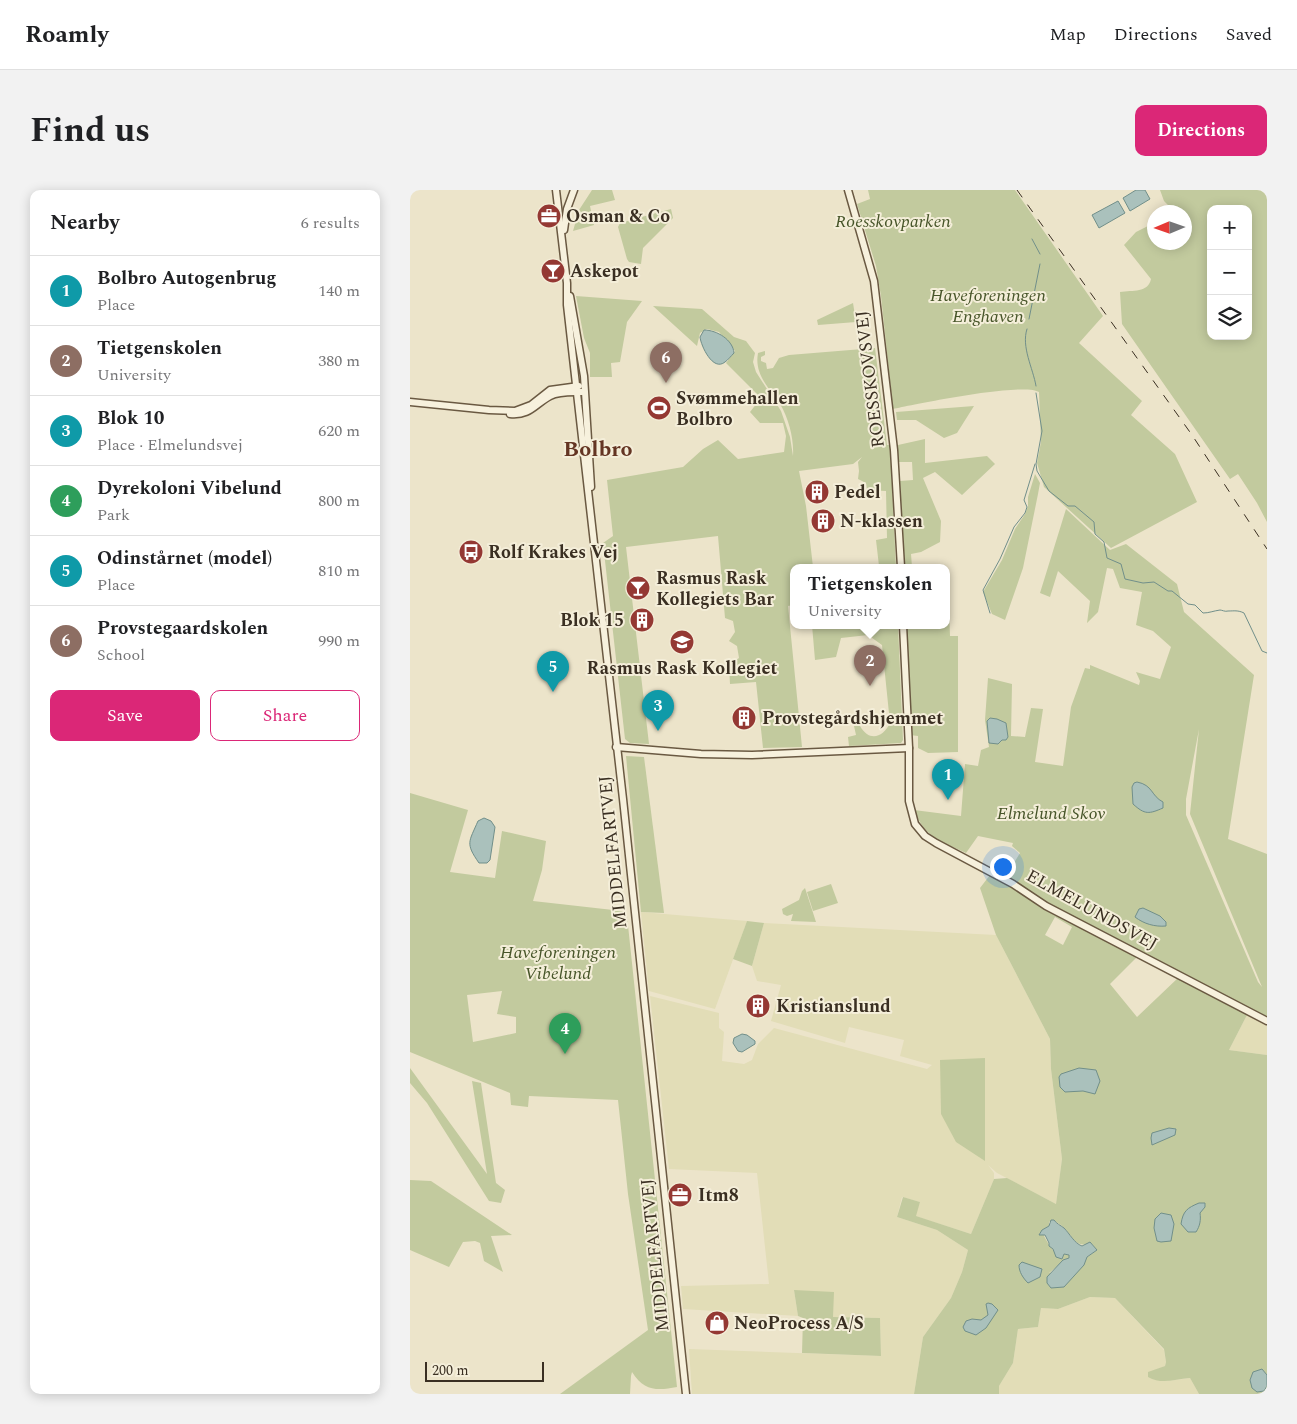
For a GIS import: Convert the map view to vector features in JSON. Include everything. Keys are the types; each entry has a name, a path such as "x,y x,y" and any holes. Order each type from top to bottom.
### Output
{"main road":[{"name":"MIDDELFARTVEJ","path":"556,190 567,283 582,356 580,388 586,478 592,516 686,1394"},
{"path":"564,261 564,228 567,209 574,190"},
{"path":"564,228 569,210 579,190"},
{"name":"ROESSKOVSVEJ","path":"848,190 874,281 894,450 901,564"},
{"name":"MIDDELFARTVEJ","path":"567,283 567,305 571,336 590,446 592,516"},
{"path":"410,402 522,414 534,409 552,395 580,388 566,315 567,305"},
{"path":"616,747 701,754 752,755 908,748 903,629"},
{"name":"ELMELUNDSVEJ","path":"908,748 910,809 915,824 925,836 1013,884 1046,906 1267,1021"}],"shaded area":[{"path":"641,912 747,921 715,1009 649,991"},
{"path":"764,923 996,935 1050,1039 1051,1069 1062,1159 1056,1204 997,1173 988,1165 994,1173 994,1179 971,1234 915,1216 920,1202 902,1197 897,1217 937,1230 968,1250 962,1272 951,1298 923,1337 914,1394 692,1394 689,1349 881,1356 880,1318 833,1317 794,1290 798,1316 683,1309 681,1286 769,1284 757,1173 669,1169 650,996 719,1013 719,1028 724,1032 722,1061 744,1064 752,1060 758,1044 774,1028 927,1069 932,1065 900,1056 904,1040 849,1027 845,1043 771,1021 781,985 757,981 752,966"},
{"path":"1248,1013 1267,1023 1267,1055 1229,1050"},
{"path":"1090,1297 1115,1298 1164,1350 1165,1366 1148,1373 1152,1379 1168,1381 1190,1378 1199,1394 999,1394 999,1386 1013,1363 1018,1329 1038,1327 1041,1308 1058,1309"}],"green space":[{"path":"592,190 612,190 615,200 590,206 594,225 573,231 579,210"},
{"name":"Haveforeningen Enghaven","path":"868,190 1015,190 1103,316 1079,343 1142,401 1131,415 1175,454 1197,502 1111,548 1044,487 1037,463 1041,442 1039,392 1013,390 992,392 893,409 876,266 857,204 870,199"},
{"path":"1160,190 1267,190 1267,522 1238,474 1230,479 1122,324 1120,292 1143,289 1147,287 1151,279 1124,245 1136,232 1147,226 1147,250 1192,250 1192,205 1168,205 1164,201"},
{"path":"671,209 673,218 643,248 641,264 629,262 618,227 620,223"},
{"path":"576,296 642,301 627,322 620,362 611,363 612,377 590,377 590,353 584,338"},
{"path":"853,303 856,322 818,325 817,320"},
{"path":"653,306 702,309 734,337 746,341 755,353 753,362 756,372 781,411 790,437 793,456 792,436 788,423 780,404 760,374 757,361 758,353 765,351 761,361 766,363 767,369 773,368 779,358 789,355 875,348 887,445 890,445 896,564 879,564 876,540 887,538 886,491 867,490 866,483 858,479 858,462 862,457 853,464 799,471 806,506 813,564 790,564 790,606 788,606 802,747 763,748 756,682 730,684 729,665 739,658 737,646 729,641 735,632 733,621 725,618 718,536 626,547 649,744 630,743 625,739 603,543 613,536 607,480 683,467 703,449 718,440 738,459 784,452 786,436 783,423 760,423 750,412 761,398 726,363 735,351 719,332 707,329 700,333 697,346"},
{"path":"974,406 957,433 944,438 916,420 897,420 896,412"},
{"path":"925,439 925,463 987,456 995,464 962,495 935,472 923,478 941,521 940,542 921,552 911,554 912,564 904,564 900,481 913,480 912,462 898,462 898,445"},
{"path":"1035,474 1040,483 1023,568 1005,620 992,614 983,592 1002,560 1015,529 1025,514"},
{"name":"Elmelund Skov","path":"1066,509 1110,550 1126,544 1177,584 1184,612 1254,675 1228,839 1267,854 1267,1018 1048,903 1006,876 1020,853 1012,846 1013,843 978,836 966,853 935,838 923,827 918,819 914,810 961,816 965,764 978,766 981,750 989,747 985,720 988,678 1012,684 1011,736 1025,737 1031,708 1043,709 1035,762 1063,766 1071,707 1085,668 1090,669 1090,665 1139,685 1140,681 1136,672 1160,679 1171,647 1153,631 1136,625 1142,592 1120,588 1113,569 1107,568 1098,612 1087,623 1090,601 1058,571 1050,597 1040,593","holes":["1199,729 1190,814 1262,987 1258,982 1186,815 1186,799"]},
{"path":"812,629 898,629 903,740 901,743 849,746 848,737 856,735 854,726 860,726 868,734 876,736 884,732 890,723 882,645 868,635 841,638 836,657 815,660"},
{"path":"906,629 950,629 950,636 958,636 958,752 928,753 918,748 918,736 910,735"},
{"path":"626,756 644,757 664,913 641,912"},
{"name":"Haveforeningen Vibelund","path":"410,793 468,810 450,872 495,878 502,831 546,841 542,870 533,901 622,911 627,916 677,1387 657,1389 646,1386 632,1372 630,1394 560,1394 648,1330 628,1194 618,1100 529,1096 528,1107 511,1105 510,1093 410,1052","holes":["502,991 497,1014 516,1017 516,1033 473,1042 467,995"]},
{"path":"990,875 1045,908 1138,956 1110,984 1137,1017 1179,977 1248,1013 1229,1050 1267,1055 1267,1394 1199,1394 1190,1378 1158,1381 1148,1377 1148,1372 1165,1366 1164,1349 1115,1298 1090,1297 1058,1309 1041,1308 1038,1327 1018,1329 1013,1363 999,1386 999,1394 914,1394 923,1337 951,1298 962,1272 968,1250 937,1230 897,1217 903,1197 920,1202 916,1216 971,1234 994,1179 1007,1178 1056,1204 1062,1159 1051,1069 1050,1039 996,935 980,888","holes":["1055,917 1072,927 1063,945 1045,935","1054,1220 1075,1241 1086,1245 1092,1244 1097,1250 1086,1258 1084,1265 1049,1273 1069,1258 1069,1255 1064,1254 1062,1259 1050,1246 1043,1234 1042,1230 1049,1226 1049,1222"]},
{"path":"831,884 838,903 813,911 807,892"},
{"path":"805,888 816,922 791,921 793,914 787,916 783,914 782,909 799,900"},
{"path":"747,921 764,923 752,966 733,959"},
{"path":"985,1058 985,1161 956,1142 941,1114 940,1060"},
{"path":"410,1068 487,1174 472,1081 481,1083 496,1183 505,1190 501,1203 489,1201 427,1103 410,1083"},
{"path":"410,1180 431,1181 512,1235 491,1236 503,1272 484,1261 480,1243 475,1241 463,1242 449,1267 410,1250"},
{"path":"794,1290 834,1292 833,1317 880,1318 881,1356 802,1353 803,1318 798,1316"}],"water":[{"path":"1136,190 1145,190 1150,199 1130,211 1123,198"},
{"path":"1118,201 1125,213 1099,228 1092,215"},
{"path":"704,330 719,334 731,344 734,353 725,362 716,364 708,357 700,337"},
{"path":"990,718 1006,723 1008,737 998,744 989,743 987,721"},
{"path":"1137,782 1149,788 1163,802 1163,808 1144,812 1133,804 1132,787"},
{"path":"484,818 491,821 495,827 490,860 487,863 479,863 472,851 470,842 478,821"},
{"path":"1143,908 1160,916 1166,922 1166,926 1150,925 1135,917 1139,909"},
{"path":"742,1034 755,1041 755,1044 742,1052 738,1051 733,1043 734,1038"},
{"path":"1079,1068 1096,1070 1100,1081 1095,1094 1083,1091 1065,1092 1060,1087 1059,1077 1061,1074"},
{"path":"1169,1128 1176,1129 1175,1135 1152,1145 1152,1133"},
{"path":"1199,1203 1205,1203 1205,1207 1200,1213 1198,1227 1196,1232 1188,1232 1181,1224 1184,1213"},
{"path":"1161,1213 1171,1215 1174,1224 1171,1241 1157,1241 1154,1228 1155,1219"},
{"path":"1051,1220 1054,1220 1064,1228 1079,1245 1082,1246 1090,1242 1097,1250 1087,1257 1084,1265 1064,1287 1051,1288 1047,1283 1047,1277 1063,1260 1069,1258 1069,1255 1064,1254 1062,1259 1056,1257 1045,1235 1039,1235 1042,1230 1049,1226"},
{"path":"1022,1262 1042,1269 1040,1277 1028,1283 1020,1270 1019,1265"},
{"path":"988,1303 998,1310 986,1328 976,1335 965,1331 963,1327 966,1321 972,1319 981,1320 988,1315 986,1304"},
{"path":"1262,1369 1267,1375 1267,1386 1264,1391 1257,1392 1252,1388 1250,1380 1253,1372"}],"waterway":[{"path":"1032,239 1040,254"},
{"path":"1029,319 1040,264"},
{"path":"1027,329 1026,350 1036,386"},
{"path":"1036,393 1042,431 1036,464 1037,471 1049,491 1068,506 1075,506 1094,522 1095,534 1104,542 1107,558 1121,564 1125,579 1143,583 1154,582 1168,591 1172,591 1188,604 1195,605 1203,613 1220,610 1244,613 1262,651 1267,653"},
{"path":"990,613 983,590 1000,559 1014,527 1025,513 1027,507 1024,500 1035,464"}],"railway":[{"path":"1017,190 1192,435 1267,549"}],"place":[{"name":"Osman & Co","path":"549,216"},
{"name":"Askepot","path":"553,271"},
{"name":"Provstegaardskolen","path":"666,383"},
{"name":"Svømmehallen Bolbro","path":"659,408"},
{"name":"Pedel","path":"817,492"},
{"name":"N-klassen","path":"823,521"},
{"name":"Rolf Krakes Vej","path":"471,552"},
{"name":"Rasmus Rask Kollegiets Bar","path":"638,588"},
{"name":"Blok 15","path":"642,620"},
{"name":"Rasmus Rask Kollegiet","path":"682,642"},
{"name":"Tietgenskolen","path":"870,686"},
{"name":"Odinstårnet (model)","path":"553,692"},
{"name":"Provstegårdshjemmet","path":"744,718"},
{"name":"Blok 10","path":"658,731"},
{"name":"Bolbro Autogenbrug","path":"948,800"},
{"name":"Kristianslund","path":"758,1006"},
{"name":"Dyrekoloni Vibelund","path":"565,1054"},
{"name":"Itm8","path":"680,1195"},
{"name":"NeoProcess A/S","path":"717,1323"}],"district":[{"name":"Bolbro","path":"598,449"}],"park label":[{"name":"Roesskovparken","path":"893,221"}]}
